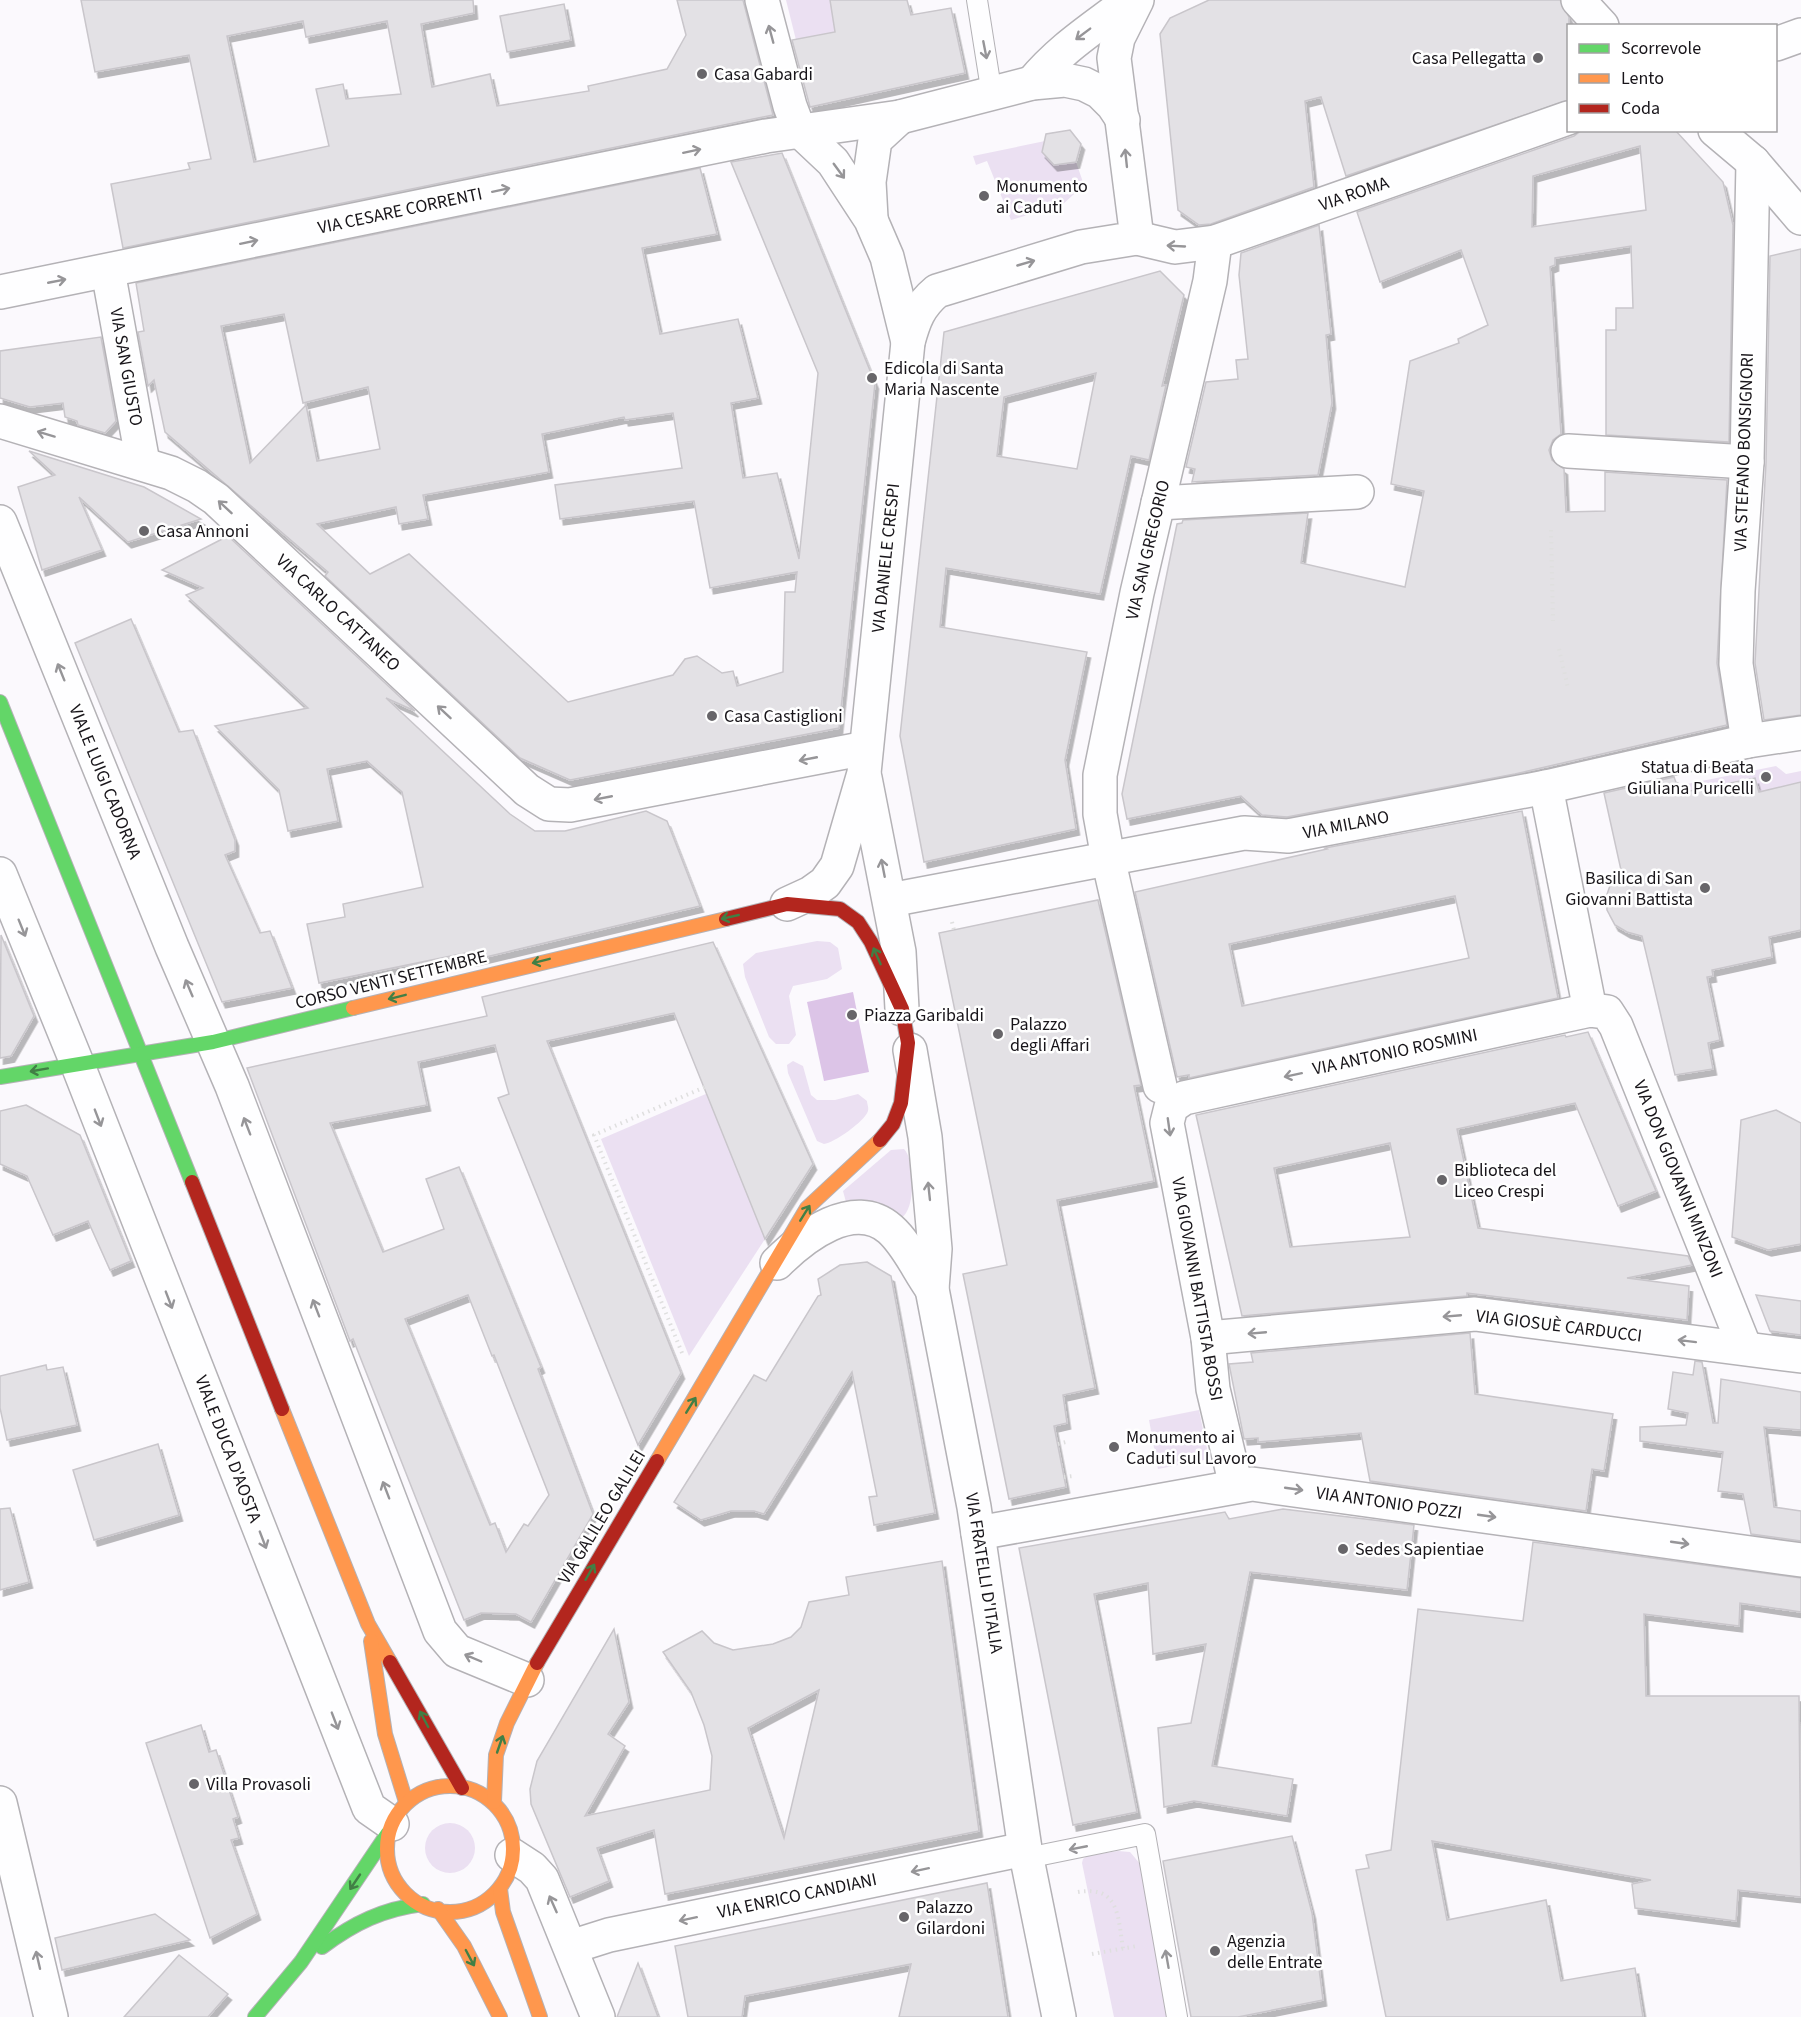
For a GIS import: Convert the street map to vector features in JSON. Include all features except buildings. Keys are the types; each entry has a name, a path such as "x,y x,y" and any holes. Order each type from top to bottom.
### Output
{"street":[{"path":"762,0 790,106 799,130 833,162 871,220 887,257 908,342"},
{"path":"1032,83 1052,59 1071,42 1130,0"},
{"path":"908,342 915,316 924,302 937,291 1081,247 1137,238 1114,70 1115,48 1137,0"},
{"path":"1578,0 1600,24"},
{"path":"1777,44 1801,35"},
{"name":"VIA CESARE CORRENTI","path":"0,292 799,130 900,117 1032,83 1065,80 1083,84 1100,92 1113,105 1122,120"},
{"path":"871,220 869,182 873,146 884,129 900,117"},
{"name":"VIA ROMA","path":"1137,238 1175,247 1215,242 1567,119"},
{"path":"1717,132 1753,162 1801,218"},
{"name":"VIA STEFANO BONSIGNORI","path":"1749,741 1737,664 1747,462 1753,162"},
{"path":"1081,247 1110,227 1125,208 1130,195"},
{"name":"VIA SAN GREGORIO","path":"1108,858 1100,814 1100,776 1137,593 1210,281 1215,242"},
{"path":"887,257 933,277 972,279"},
{"name":"VIA SAN GIUSTO","path":"108,271 143,463"},
{"name":"VIA DANIELE CRESPI","path":"865,761 908,342"},
{"name":"VIA CARLO CATTANEO","path":"0,421 143,463 197,486 216,499 536,797 549,804 570,805 661,788 865,761"},
{"path":"1568,451 1747,462"},
{"path":"1158,503 1357,492"},
{"name":"VIALE LUIGI CADORNA","path":"0,522 213,1042"},
{"path":"0,702 368,1624 462,1788"},
{"name":"VIA MILANO","path":"890,900 1244,833 1288,836 1546,787 1749,741 1801,733"},
{"path":"865,761 899,952 902,1009"},
{"path":"787,904 811,893 825,883 837,866 865,761"},
{"name":"VIA DON GIOVANNI MINZONI","path":"1546,787 1598,1011 1616,1026 1745,1348"},
{"path":"1108,858 1172,1092"},
{"path":"0,874 77,1063"},
{"name":"CORSO VENTI SETTEMBRE","path":"0,1077 213,1042 787,904 840,909 850,915 871,942 902,1009 909,1042"},
{"name":"VIA ANTONIO ROSMINI","path":"1172,1092 1598,1011"},
{"path":"213,1042 440,1631 457,1652 527,1680"},
{"path":"909,1042 925,1137 935,1249 932,1289"},
{"name":"VIA GALILEO GALILEI","path":"494,1802 496,1755 507,1723 527,1680 816,1197 880,1141 893,1124 901,1103 909,1042"},
{"name":"VIALE DUCA D'AOSTA","path":"77,1063 369,1808 395,1820"},
{"name":"VIA GIOVANNI BATTISTA BOSSI","path":"1172,1092 1167,1123 1209,1338 1213,1389 1236,1486"},
{"path":"776,1264 798,1242 819,1229 845,1220 871,1219 882,1223 899,1238 932,1289"},
{"name":"VIA FRATELLI D'ITALIA","path":"932,1289 978,1533 1026,1853 1059,2017"},
{"name":"VIA GIOSUÈ CARDUCCI","path":"1209,1338 1475,1314 1801,1356"},
{"name":"VIA ANTONIO POZZI","path":"978,1533 1236,1486 1262,1485 1801,1560"},
{"path":"255,2017 301,1962 395,1820 439,1789 462,1788 478,1792 494,1802 510,1828 512,1855 507,1878 500,1889 476,1906 464,1910 438,1909 423,1904 409,1896 392,1876 385,1851 395,1820 385,1734 368,1624"},
{"path":"0,1803 51,2017"},
{"name":"VIA ENRICO CANDIANI","path":"571,1947 609,1935 1026,1853"},
{"path":"512,1855 532,1868 542,1879 598,2017"},
{"path":"500,1889 503,1912 540,2017"},
{"path":"301,1962 358,1920 394,1907 423,1904"},
{"path":"438,1909 464,1946 499,2016"}],"lane":[{"path":"977,0 992,95"},
{"path":"1026,1853 1145,1834 1177,2017"}],"path":[{"path":"1551,530 1553,621"},
{"path":"1559,649 1568,688"},
{"path":"685,1362 594,1135 705,1087"},
{"path":"1058,1444 1066,1442"},
{"path":"1064,1478 1073,1476"},
{"path":"1078,1892 1096,1890 1109,1898 1117,1913 1123,1949"},
{"path":"1092,1954 1145,1945"}],"shaded area":[{"path":"786,0 830,0 835,32 796,40"},
{"path":"1045,141 1042,152 1054,165 1076,162 1084,185 1062,205 1011,220 987,161 976,165 973,156"},
{"path":"1776,766 1786,774 1801,771 1801,782 1759,792 1755,778 1680,793 1677,786"},
{"path":"817,941 830,942 838,948 842,969 827,979 793,986 789,996 796,1035 789,1044 776,1044 769,1037 745,977 743,964 756,953"},
{"path":"853,992 869,1072 824,1081 807,1002"},
{"path":"793,1061 803,1066 811,1095 817,1100 835,1100 858,1094 867,1101 866,1115 835,1140 824,1144 817,1141 788,1073 787,1065"},
{"path":"708,1093 765,1239 689,1356 601,1139"},
{"path":"904,1149 910,1163 912,1185 909,1205 901,1218 846,1202 843,1191 891,1150"},
{"path":"1199,1410 1209,1459 1158,1469 1149,1420"},
{"path":"455,1823 468,1830 474,1838 474,1858 468,1866 460,1872 445,1873 432,1866 426,1858 425,1843 432,1830 440,1824"},
{"path":"1118,1851 1130,1852 1141,1865 1169,2017 1114,2017 1082,1863 1087,1856"}],"traffic: fast":[{"path":"0,702 192,1182"},
{"path":"0,1077 213,1042 353,1008"},
{"path":"255,2017 301,1962 388,1833"},
{"path":"322,1947 370,1918 395,1909 423,1904"}],"traffic: slow":[{"path":"353,1008 726,919"},
{"path":"657,1461 807,1208 880,1140"},
{"path":"282,1409 368,1624 390,1662"},
{"path":"371,1641 385,1734 406,1802"},
{"path":"494,1802 496,1755 507,1723 537,1663"},
{"path":"450,1786 474,1791 494,1805 508,1825 513,1849 508,1873 494,1893 474,1907 450,1912 426,1907 406,1893 392,1873 387,1849 392,1825 406,1805 426,1791 450,1786"},
{"path":"500,1889 503,1912 540,2017"},
{"path":"438,1909 464,1946 500,2017"}],"traffic: jam":[{"path":"726,919 787,904 840,909 858,922 871,942 902,1009 908,1043 901,1103 893,1124 880,1140"},
{"path":"192,1182 282,1409"},
{"path":"537,1663 657,1461"},
{"path":"390,1662 462,1788"}],"place":[{"name":"Casa Pellegatta","path":"1538,58"},
{"name":"Casa Gabardi","path":"702,74"},
{"name":"Monumento ai Caduti","path":"984,196"},
{"name":"Edicola di Santa Maria Nascente","path":"872,378"},
{"name":"Casa Annoni","path":"144,531"},
{"name":"Casa Castiglioni","path":"712,716"},
{"name":"Statua di Beata Giuliana Puricelli","path":"1766,777"},
{"name":"Basilica di San Giovanni Battista","path":"1705,888"},
{"name":"Piazza Garibaldi","path":"852,1015"},
{"name":"Palazzo degli Affari","path":"998,1034"},
{"name":"Biblioteca del Liceo Crespi","path":"1442,1180"},
{"name":"Monumento ai Caduti sul Lavoro","path":"1114,1447"},
{"name":"Sedes Sapientiae","path":"1343,1549"},
{"name":"Villa Provasoli","path":"194,1784"},
{"name":"Palazzo Gilardoni","path":"904,1917"},
{"name":"Agenzia delle Entrate","path":"1215,1951"}]}
